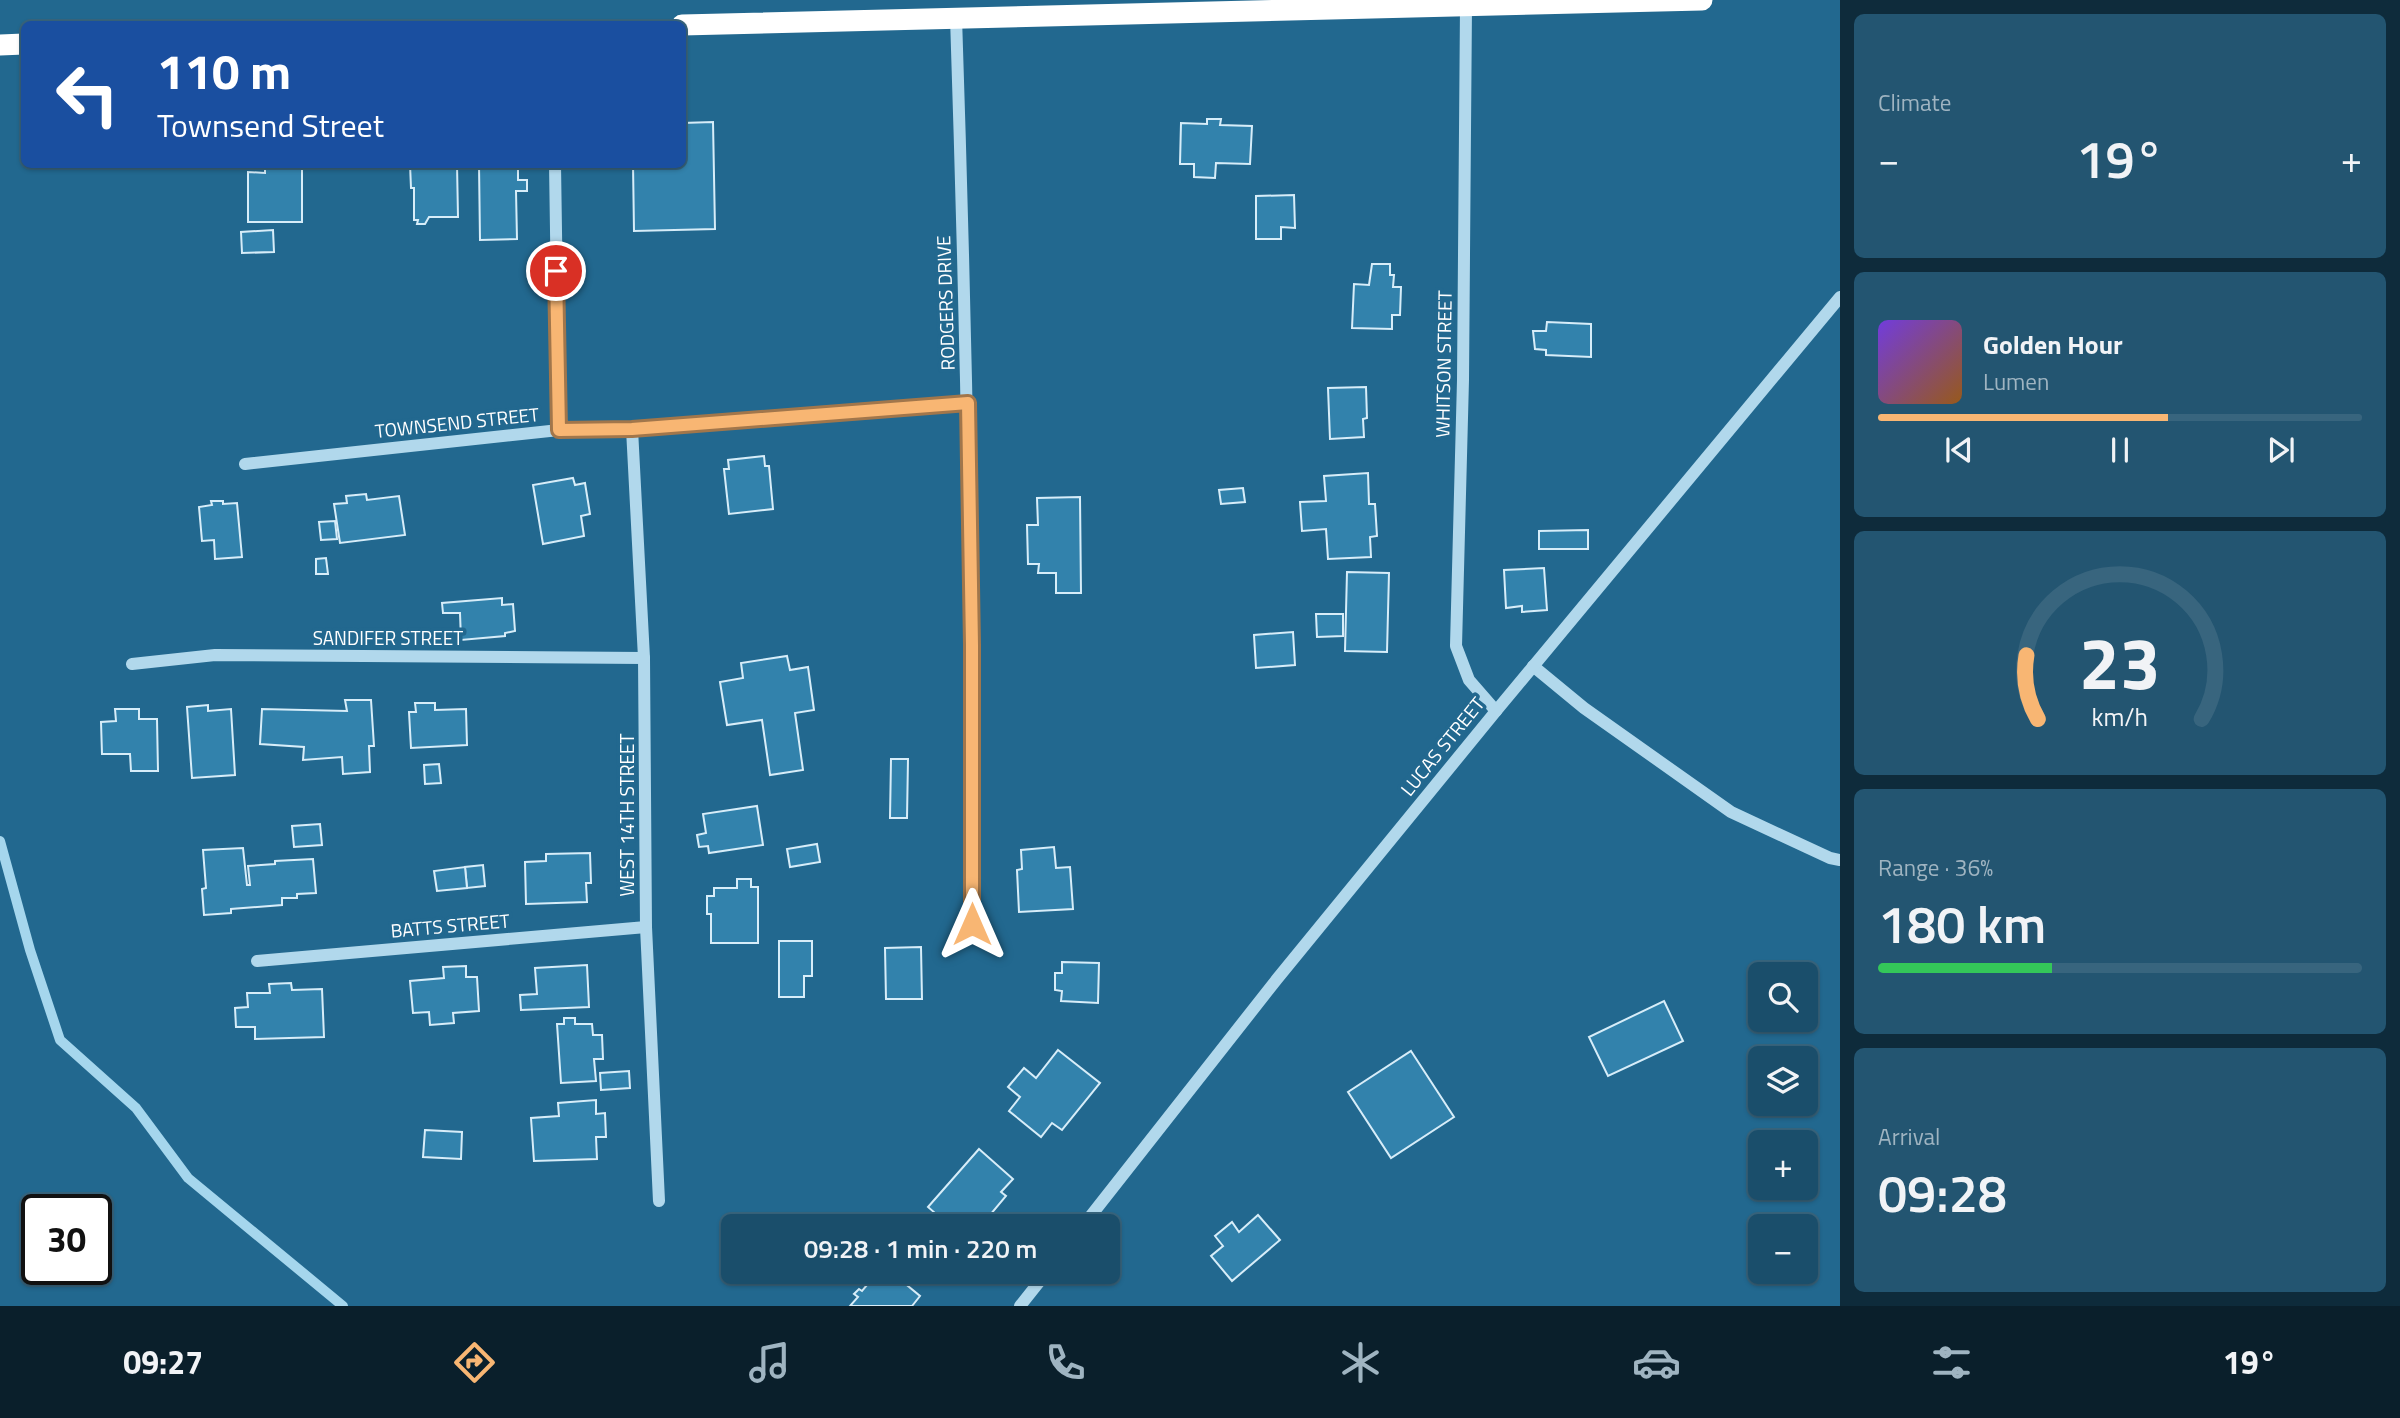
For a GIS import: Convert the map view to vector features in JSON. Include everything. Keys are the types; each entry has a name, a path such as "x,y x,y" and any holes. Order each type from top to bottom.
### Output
{"highway":[{"path":"686,25 1702,0"},
{"path":"0,45 21,44"}],"street":[{"name":"WHITSON STREET","path":"1466,6 1463,380 1456,646 1469,680 1496,711"},
{"name":"RODGERS DRIVE","path":"956,17 968,403 972,645 972,924"},
{"path":"555,168 559,430"},
{"name":"LUCAS STREET","path":"1092,1214 1277,979 1533,666 1840,298"},
{"name":"TOWNSEND STREET","path":"245,464 559,430 632,429 968,403"},
{"name":"WEST 14TH STREET","path":"632,429 644,658 646,927 659,1201"},
{"name":"SANDIFER STREET","path":"132,664 215,655 644,658"},
{"path":"1533,666 1584,708 1731,812 1830,858 1840,860"},
{"name":"BATTS STREET","path":"257,961 646,927"},
{"path":"1020,1306 1037,1284"}],"building":[{"path":"1207,119 1221,119 1220,125 1252,126 1250,164 1216,163 1215,178 1194,177 1194,164 1180,164 1181,123 1207,124"},
{"path":"713,122 715,229 634,231 633,168 686,168 686,123"},
{"path":"265,168 302,168 302,222 248,222 248,172 265,173"},
{"path":"410,168 457,168 458,217 429,217 425,224 417,224 418,220 414,220 414,188 411,188"},
{"path":"479,168 518,168 518,180 527,180 527,191 516,191 517,239 480,240"},
{"path":"1294,195 1295,228 1281,227 1281,239 1256,239 1256,196"},
{"path":"273,230 274,252 242,253 241,232"},
{"path":"1372,264 1390,264 1390,275 1394,275 1393,287 1401,287 1400,315 1392,315 1392,329 1352,328 1354,284 1369,285"},
{"path":"1547,322 1591,324 1591,357 1546,355 1546,350 1535,349 1533,331 1546,331"},
{"path":"1366,387 1367,418 1363,419 1364,437 1330,439 1328,388"},
{"path":"764,456 765,466 769,466 773,509 729,514 724,469 729,469 728,460"},
{"path":"1368,473 1369,504 1375,504 1377,536 1370,537 1371,557 1328,559 1326,529 1302,531 1300,502 1326,501 1324,476"},
{"path":"573,478 575,485 585,483 590,514 581,516 584,536 543,544 533,485"},
{"path":"1243,488 1245,502 1221,504 1219,490"},
{"path":"366,494 367,500 399,496 405,535 340,543 334,504 347,503 346,496"},
{"path":"1080,497 1081,593 1056,593 1056,573 1038,573 1039,564 1028,564 1027,525 1038,525 1037,498"},
{"path":"211,501 237,503 242,557 215,559 214,540 202,541 199,507 212,505"},
{"path":"335,521 337,539 321,540 319,522"},
{"path":"1588,530 1588,549 1539,549 1539,531"},
{"path":"326,558 328,574 316,574 316,559"},
{"path":"1544,568 1547,610 1522,612 1522,606 1506,608 1504,570"},
{"path":"1347,572 1389,573 1387,652 1345,651"},
{"path":"502,598 502,605 513,604 515,631 505,633 505,636 461,640 460,613 443,613 442,603"},
{"path":"1316,614 1343,614 1343,636 1317,637"},
{"path":"1293,632 1295,665 1256,668 1254,635"},
{"path":"787,656 790,670 808,667 814,710 795,713 803,770 770,775 762,720 727,725 720,682 743,678 741,663"},
{"path":"345,700 371,700 374,746 369,746 370,772 343,774 342,757 303,760 304,747 260,744 262,709 347,711"},
{"path":"415,703 435,703 435,710 466,709 467,745 411,748 409,712 416,712"},
{"path":"208,705 208,711 231,709 235,775 192,778 187,707"},
{"path":"115,709 139,709 139,719 157,719 158,771 131,771 130,754 102,754 101,722 116,721"},
{"path":"891,759 908,759 907,818 890,818"},
{"path":"439,764 441,783 425,784 424,765"},
{"path":"757,806 763,845 709,853 708,846 699,847 697,835 706,833 703,814"},
{"path":"320,824 322,845 294,847 292,826"},
{"path":"817,844 820,862 790,867 787,849"},
{"path":"1054,847 1056,868 1070,867 1073,909 1019,912 1017,870 1022,869 1021,850"},
{"path":"243,848 247,885 250,885 248,866 313,859 316,893 297,894 297,898 282,898 282,905 231,909 231,913 204,915 202,889 206,888 203,850"},
{"path":"590,853 591,883 586,883 587,902 526,904 525,862 546,861 546,854"},
{"path":"483,865 485,886 467,888 465,867"},
{"path":"465,867 467,888 437,891 434,871"},
{"path":"737,879 751,879 751,887 758,887 758,943 711,943 711,914 707,914 707,896 714,896 714,888 737,888"},
{"path":"779,941 812,941 812,976 804,976 804,997 779,997"},
{"path":"921,947 922,999 886,999 885,948"},
{"path":"1062,962 1099,963 1098,1003 1061,1001 1062,991 1055,990 1055,973 1062,973"},
{"path":"587,965 589,1007 521,1010 520,995 537,994 535,968"},
{"path":"466,966 466,977 477,977 479,1011 453,1013 454,1023 430,1025 429,1012 413,1013 410,981 444,978 443,967"},
{"path":"291,983 292,990 322,989 324,1037 255,1039 255,1027 236,1027 235,1008 248,1007 247,993 270,993 269,984"},
{"path":"1664,1001 1683,1041 1608,1076 1589,1037"},
{"path":"564,1018 575,1018 575,1024 592,1024 593,1035 602,1035 603,1059 594,1059 596,1081 561,1083 557,1024 564,1024"},
{"path":"1058,1050 1100,1083 1062,1130 1052,1123 1041,1137 1009,1111 1020,1097 1008,1087 1024,1068 1036,1078"},
{"path":"1411,1051 1454,1117 1391,1158 1348,1092"},
{"path":"629,1071 630,1088 601,1090 600,1073"},
{"path":"596,1100 596,1114 605,1113 606,1137 596,1137 597,1159 534,1161 531,1118 559,1116 558,1103"},
{"path":"425,1130 462,1132 461,1159 423,1157"},
{"path":"979,1149 1013,1179 1001,1192 1006,1196 991,1214 936,1214 928,1207"},
{"path":"1258,1215 1280,1240 1232,1281 1211,1256 1223,1246 1215,1236 1232,1222 1239,1232"},
{"path":"868,1284 906,1284 920,1296 912,1306 850,1306 858,1297 854,1294 859,1289 862,1291"}],"waterway":[{"path":"0,841 30,950 60,1040 136,1108 188,1178 343,1306"}],"route":[{"path":"556,271 559,430 632,429 968,403 972,645 972,924"}]}
